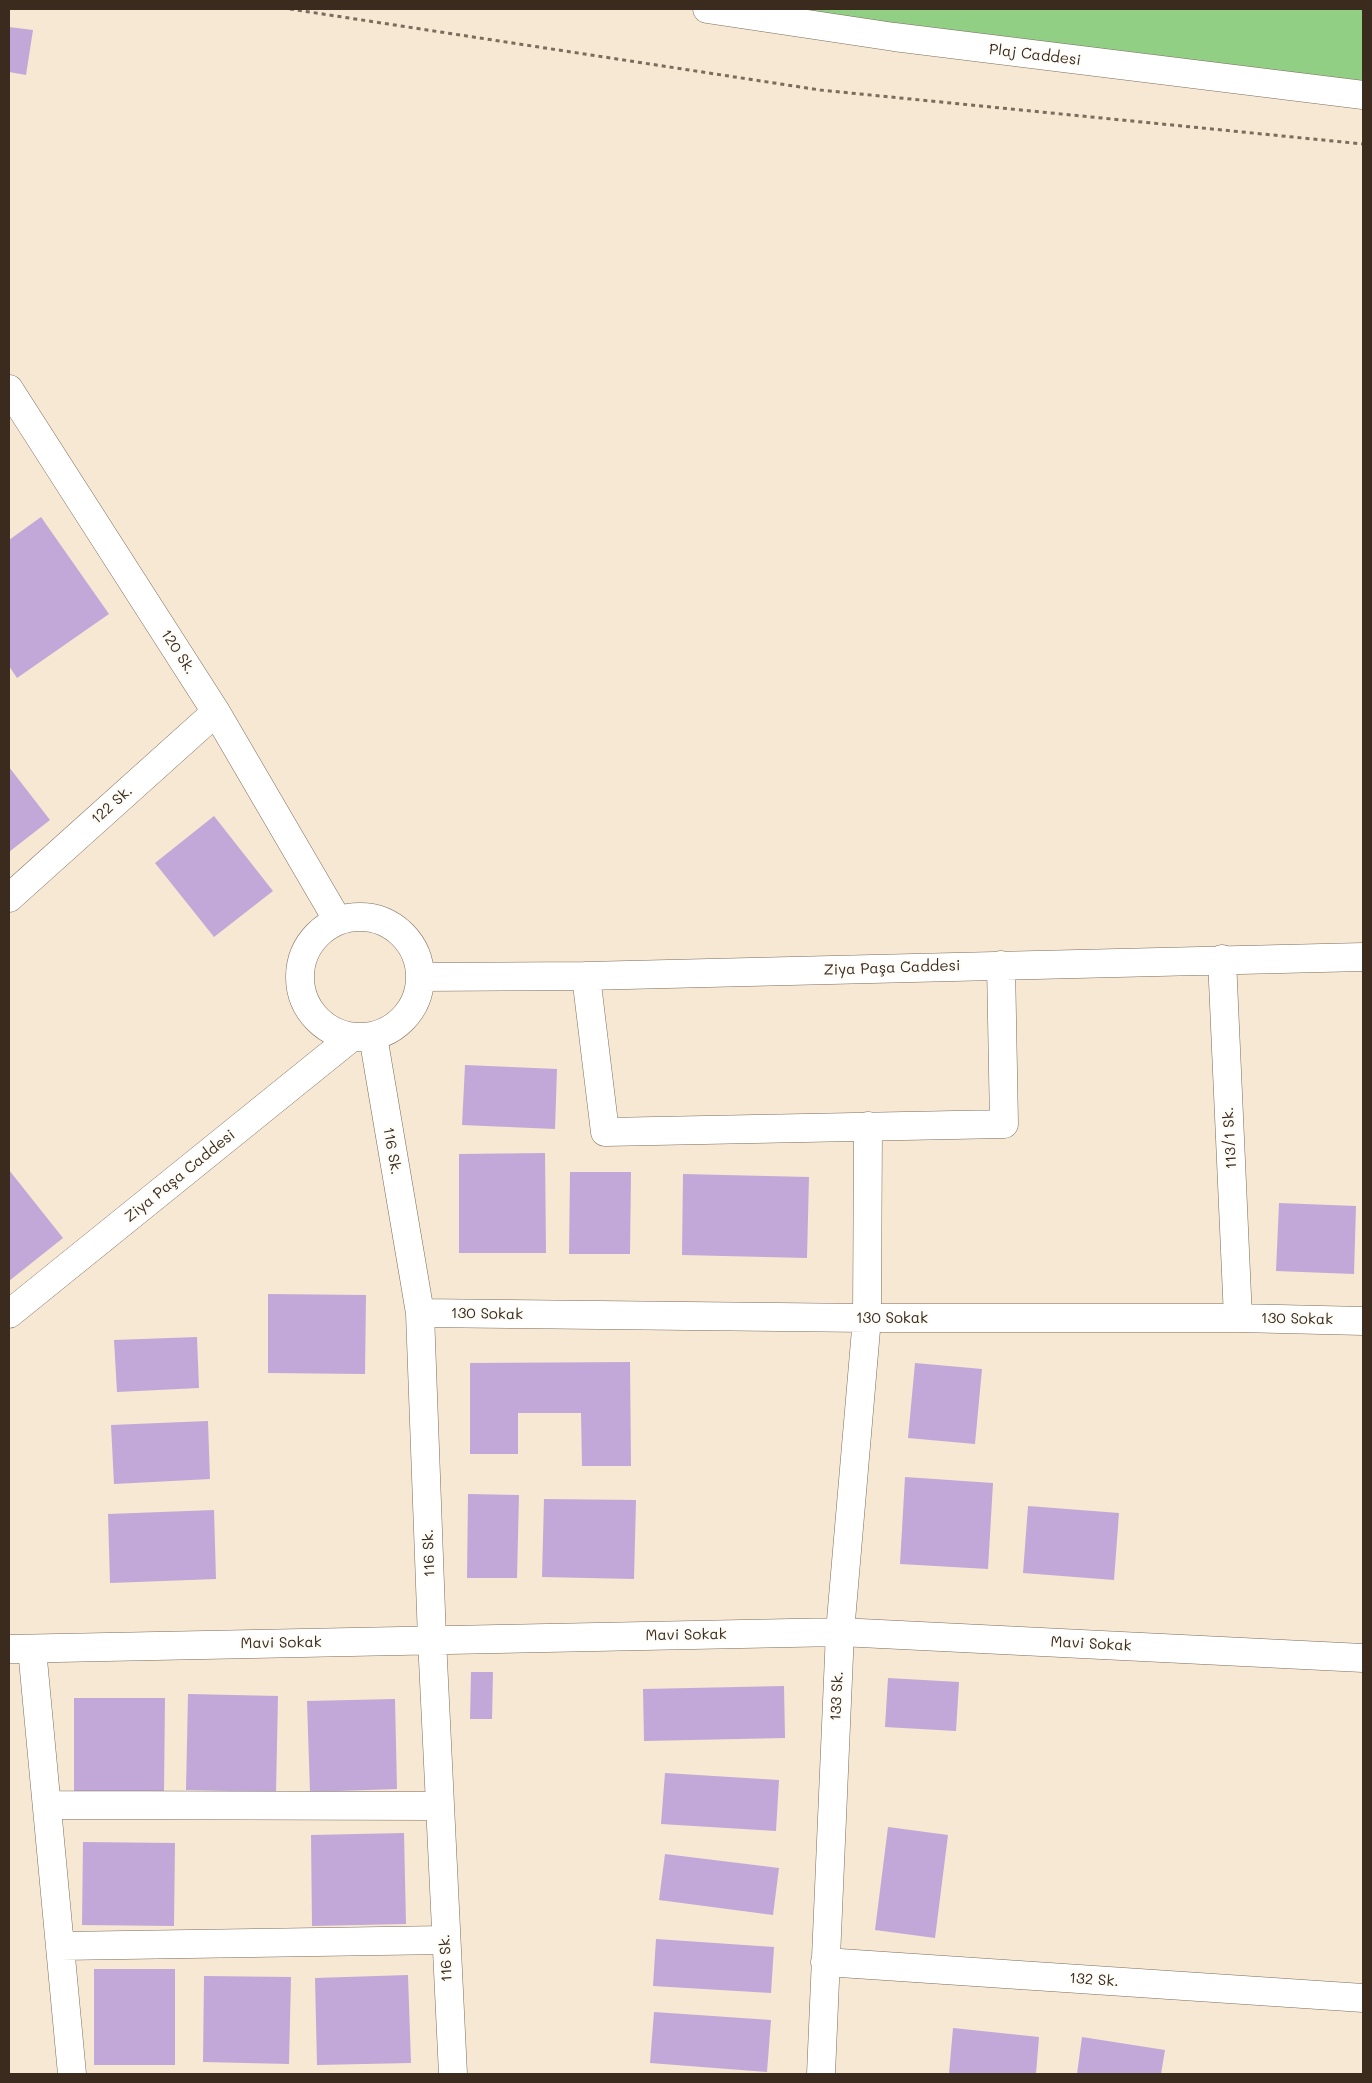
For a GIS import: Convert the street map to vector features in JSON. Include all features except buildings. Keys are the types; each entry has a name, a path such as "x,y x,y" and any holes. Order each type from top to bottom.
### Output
{"street":[{"name":"Plaj Caddesi","path":"708,9 894,37 1363,95"},
{"name":"120 Sk.","path":"9,389 216,712 338,921"},
{"name":"122 Sk.","path":"9,898 216,712"},
{"name":"Ziya Paşa Caddesi","path":"9,1314 362,1036 391,1028 407,1015 417,997 420,977 417,958 408,941 394,928 377,919 357,917 338,921 321,931 308,946 301,965 300,985 306,1004 317,1020 333,1031 362,1036"},
{"name":"Ziya Paşa Caddesi","path":"420,977 586,976 1001,964 1363,957"},
{"name":"113/1 Sk.","path":"1222,959 1238,1318"},
{"path":"586,976 605,1132 1004,1124 1001,964"},
{"name":"116 Sk.","path":"362,1036 420,1313 439,1806 453,2074"},
{"name":"133 Sk.","path":"820,2074 840,1632 867,1318 868,1126"},
{"name":"130 Sokak","path":"420,1313 867,1318 1238,1318 1363,1321"},
{"name":"Mavi Sokak","path":"21,1649 840,1632 1363,1658"},
{"path":"21,1649 47,1805 72,2074"},
{"path":"47,1805 439,1806"},
{"path":"60,1946 445,1940"},
{"name":"132 Sk.","path":"825,1962 1363,1998"}],"path":[{"path":"290,9 820,90 1363,144"}],"green space":[{"path":"707,9 1363,9 1363,95"}]}
